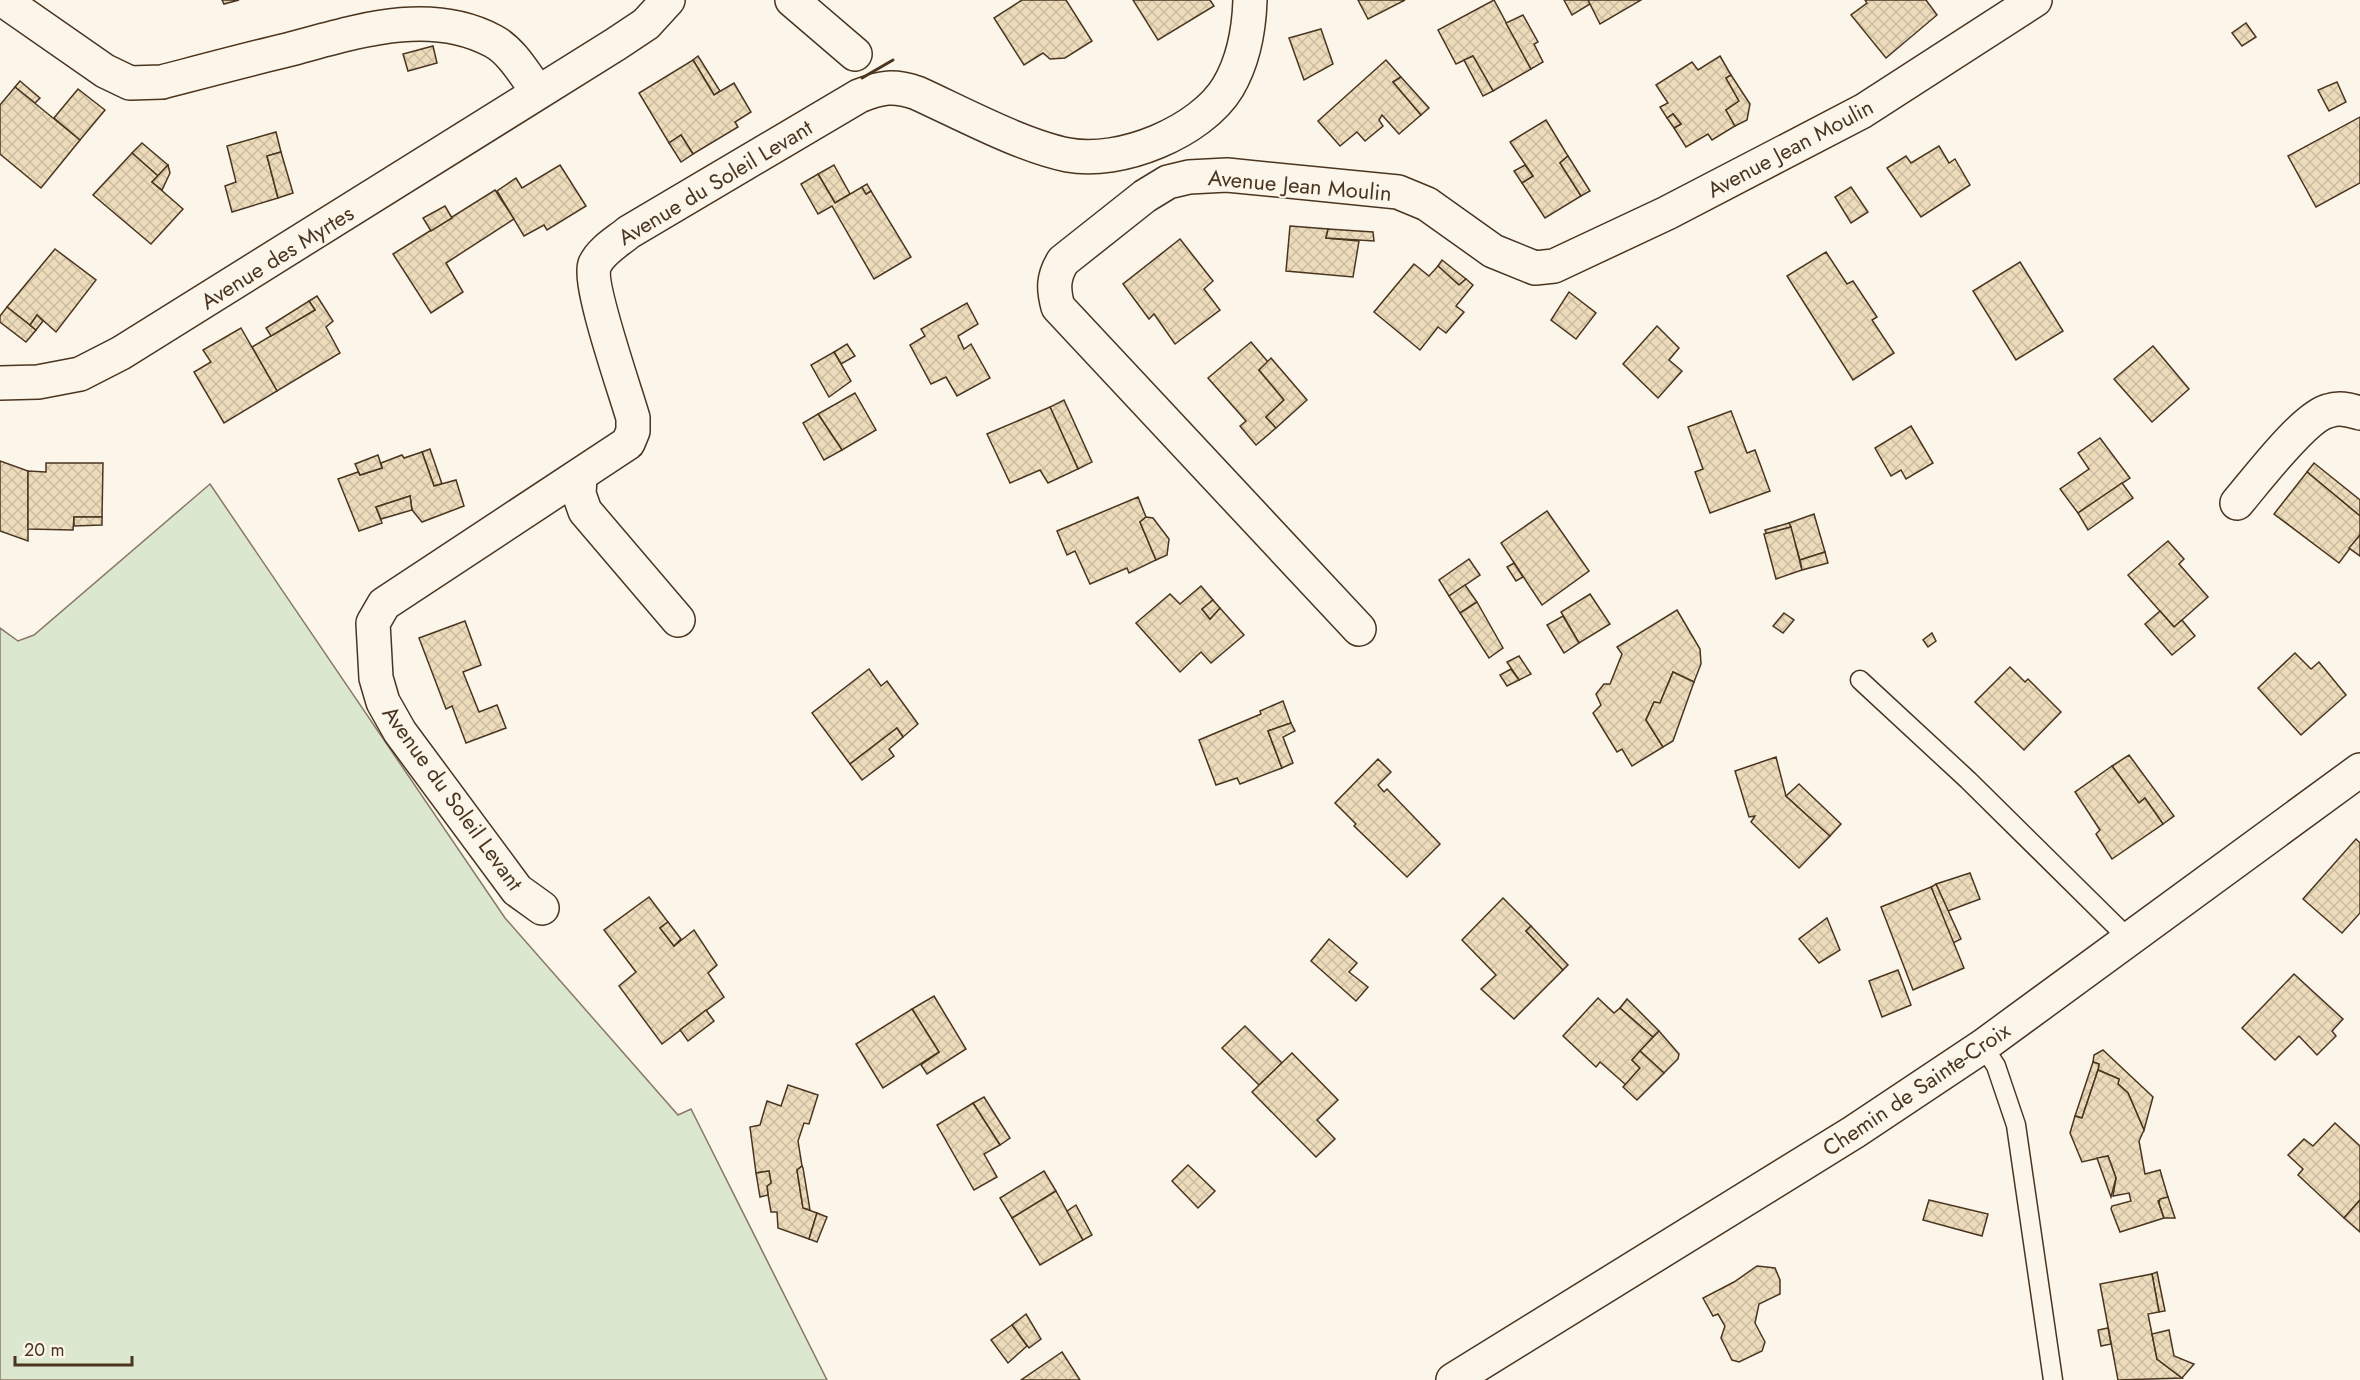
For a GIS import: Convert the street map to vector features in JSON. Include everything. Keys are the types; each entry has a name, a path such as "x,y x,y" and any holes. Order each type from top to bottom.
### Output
{"street":[{"path":"3,0 105,71 130,83 162,82 372,27 414,23 467,31 494,41 509,55 538,92"},
{"name":"Avenue des Myrtes","path":"0,383 39,382 80,374 121,354 646,24 668,0"},
{"path":"792,0 855,54"},
{"name":"Avenue du Soleil Levant","path":"542,908 516,890 400,732 383,702 376,678 373,623 384,604 580,477 628,443 633,431 633,418 596,291 594,267 603,252 629,232 859,96 882,87 899,87 917,93 1044,149 1071,156 1115,155 1156,143 1201,117 1227,89 1241,61 1249,27 1250,0"},
{"name":"Avenue Jean Moulin","path":"1359,629 1058,307 1054,291 1055,274 1063,261 1145,196 1168,182 1189,177 1227,175 1398,192 1427,204 1492,251 1535,268 1554,266 1678,207 1863,111 2035,0"},
{"path":"2237,503 2305,426 2326,411 2345,408 2360,413"},
{"path":"580,477 579,494 585,511 678,620"},
{"name":"Chemin de Sainte-Croix","path":"1453,1380 1854,1132 1983,1046 2360,770"}],"lane":[{"path":"1860,680 1968,780 2130,940"},
{"path":"1983,1046 1996,1066 2016,1125 2053,1380"}],"green space":[{"path":"210,484 505,918 678,1115 691,1109 827,1380 0,1380 0,628 18,641 34,635"}],"building":[{"path":"222,0 239,0 224,4"},
{"path":"1022,0 1066,0 1092,41 1065,58 1050,59 1043,53 1024,65 994,18"},
{"path":"1133,0 1210,0 1214,6 1158,40"},
{"path":"1358,0 1405,0 1368,19"},
{"path":"1494,0 1531,69 1493,91 1473,56 1456,64 1438,30"},
{"path":"1564,0 1588,0 1590,4 1572,15"},
{"path":"1588,0 1641,0 1600,24"},
{"path":"1865,0 1926,0 1937,15 1886,58 1851,15 1867,3"},
{"path":"1523,15 1538,42 1534,44 1543,62 1531,69 1506,23"},
{"path":"2246,23 2256,37 2242,46 2232,33"},
{"path":"1321,29 1333,64 1304,80 1289,38"},
{"path":"433,46 437,63 408,71 403,54"},
{"path":"698,56 720,91 714,95 693,60"},
{"path":"1473,56 1493,91 1483,96 1464,60"},
{"path":"1720,56 1731,75 1726,78 1739,101 1726,110 1735,126 1712,140 1708,134 1686,147 1674,128 1681,124 1673,114 1667,118 1660,107 1668,103 1656,85 1692,62 1698,70"},
{"path":"693,60 714,95 734,83 751,112 735,122 738,127 693,154 681,135 669,143 639,93"},
{"path":"1386,60 1401,77 1393,82 1421,115 1399,134 1382,115 1379,120 1383,126 1365,141 1357,132 1340,146 1318,121"},
{"path":"1731,75 1750,104 1747,120 1735,126 1726,110 1739,101 1726,78"},
{"path":"1401,77 1429,108 1421,115 1393,82"},
{"path":"20,81 40,98 35,103 15,87"},
{"path":"2337,82 2346,102 2329,111 2318,90"},
{"path":"15,87 80,140 41,188 0,154 0,105"},
{"path":"78,89 105,110 80,140 54,118"},
{"path":"1673,114 1681,124 1674,128 1667,118"},
{"path":"2360,117 2360,183 2316,207 2288,156"},
{"path":"1546,120 1568,156 1560,163 1581,196 1545,218 1522,183 1533,176 1510,142"},
{"path":"276,132 281,152 267,156 278,198 232,212 225,186 236,182 227,146"},
{"path":"681,135 693,154 681,162 669,143"},
{"path":"142,143 168,165 158,176 132,153"},
{"path":"1939,146 1949,163 1955,159 1970,185 1921,217 1887,168 1906,156 1911,163"},
{"path":"281,152 293,193 278,198 267,156"},
{"path":"132,153 158,176 152,182 183,209 151,244 93,195"},
{"path":"1568,156 1590,191 1581,196 1560,163"},
{"path":"168,165 170,173 162,190 152,182"},
{"path":"560,165 586,206 547,230 544,225 524,236 497,191 516,178 522,188"},
{"path":"834,165 850,194 835,203 818,174"},
{"path":"1525,165 1533,176 1522,183 1514,171"},
{"path":"818,174 835,203 862,187 866,194 871,191 911,257 874,279 832,206 818,214 801,184"},
{"path":"867,184 871,191 866,194 862,187"},
{"path":"1851,187 1868,212 1851,223 1835,197"},
{"path":"495,190 514,219 446,263 463,292 431,313 393,254"},
{"path":"445,206 452,218 431,231 423,218"},
{"path":"1290,226 1328,229 1326,238 1359,241 1353,277 1286,271"},
{"path":"1328,229 1373,232 1374,241 1326,238"},
{"path":"1180,239 1213,281 1204,289 1220,310 1175,344 1154,314 1149,319 1123,284"},
{"path":"55,249 96,280 56,332 37,315 30,325 7,307"},
{"path":"1826,252 1847,284 1853,281 1877,317 1872,320 1894,353 1853,380 1787,276"},
{"path":"1442,260 1466,279 1459,285 1438,266"},
{"path":"2020,262 2063,331 2016,360 1973,291"},
{"path":"1414,264 1429,276 1438,266 1459,285 1466,279 1473,285 1456,306 1464,312 1446,333 1438,327 1420,350 1374,312"},
{"path":"1569,292 1596,313 1576,339 1551,320"},
{"path":"317,296 333,321 326,327 340,353 277,391 252,347 315,310 309,301"},
{"path":"309,301 315,310 271,336 266,328"},
{"path":"967,303 978,324 958,336 964,349 971,344 990,378 957,396 946,377 931,384 910,345 925,336 921,329"},
{"path":"7,307 36,330 26,342 0,322 0,316"},
{"path":"37,315 43,321 36,330 30,325"},
{"path":"1657,326 1679,348 1669,360 1682,371 1658,398 1623,364"},
{"path":"241,328 277,391 224,423 194,372 211,362 203,350"},
{"path":"1251,342 1268,362 1259,370 1284,400 1266,417 1276,428 1256,445 1240,426 1246,421 1208,378"},
{"path":"847,344 855,356 841,364 834,352"},
{"path":"2153,346 2189,389 2152,422 2114,379"},
{"path":"834,352 851,381 829,397 811,365"},
{"path":"1271,358 1307,400 1276,428 1266,417 1284,400 1259,370"},
{"path":"855,393 876,430 842,450 818,414"},
{"path":"1064,400 1092,462 1078,469 1050,407"},
{"path":"1050,407 1078,469 1048,483 1040,470 1010,483 987,434"},
{"path":"1731,411 1747,453 1755,450 1770,491 1710,513 1695,472 1703,469 1688,427"},
{"path":"818,414 842,450 824,460 803,423"},
{"path":"1911,426 1933,463 1906,479 1901,470 1891,476 1875,448"},
{"path":"2100,438 2130,478 2078,513 2060,489 2089,469 2078,453"},
{"path":"430,449 442,484 434,486 422,452"},
{"path":"422,452 434,486 456,480 464,506 422,522 412,510 410,496 376,507 382,523 359,531 338,479 358,472 360,475 382,468 381,463 402,455 404,458"},
{"path":"378,455 382,468 360,475 355,464"},
{"path":"0,461 28,471 28,541 0,531"},
{"path":"46,463 103,463 102,517 74,517 73,530 28,529 28,471 46,472"},
{"path":"2314,463 2360,500 2360,516 2307,472"},
{"path":"2307,472 2360,516 2360,535 2339,563 2274,514"},
{"path":"2122,483 2133,498 2088,530 2078,513"},
{"path":"410,496 412,510 381,519 376,507"},
{"path":"1138,497 1146,517 1140,522 1156,560 1129,573 1127,568 1090,584 1075,551 1067,555 1057,531"},
{"path":"1547,511 1589,571 1542,605 1501,543"},
{"path":"1814,514 1825,552 1800,560 1789,523"},
{"path":"74,517 102,517 102,525 74,526"},
{"path":"1146,517 1153,518 1169,539 1167,555 1156,560 1140,522"},
{"path":"1789,523 1791,527 1767,535 1765,530"},
{"path":"1791,527 1802,570 1776,579 1764,534"},
{"path":"2360,535 2360,556 2349,548"},
{"path":"2168,541 2184,559 2179,564 2208,597 2174,627 2128,575"},
{"path":"1825,552 1828,563 1802,570 1800,560"},
{"path":"1469,559 1480,575 1449,596 1439,580"},
{"path":"1514,563 1523,577 1516,581 1507,567"},
{"path":"1465,585 1477,602 1460,613 1449,596"},
{"path":"1201,586 1213,600 1202,609 1210,619 1220,608 1244,635 1211,663 1201,652 1180,672 1136,623 1170,594 1180,604"},
{"path":"1590,594 1610,624 1579,643 1561,612"},
{"path":"1213,600 1220,608 1210,619 1202,609"},
{"path":"1477,602 1503,648 1489,658 1460,613"},
{"path":"1677,610 1700,649 1701,664 1694,682 1673,672 1660,703 1654,702 1646,720 1663,747 1632,766 1622,749 1617,752 1593,713 1601,705 1596,694 1604,684 1610,684 1622,654 1617,647"},
{"path":"2160,611 2174,627 2182,620 2195,636 2172,655 2145,624"},
{"path":"1784,613 1794,620 1783,633 1773,626"},
{"path":"1563,616 1579,643 1564,653 1547,625"},
{"path":"465,621 481,665 463,672 479,712 497,705 506,728 466,743 452,706 446,709 419,638"},
{"path":"1932,633 1936,641 1928,647 1923,640"},
{"path":"2295,653 2311,669 2319,662 2346,695 2301,735 2258,688"},
{"path":"1519,656 1531,674 1519,680 1507,662"},
{"path":"2010,667 2025,682 2028,679 2061,712 2024,750 1975,702"},
{"path":"869,669 881,686 887,681 918,724 903,737 897,728 850,764 812,713"},
{"path":"1511,669 1519,680 1507,686 1500,675"},
{"path":"1673,672 1694,682 1673,741 1663,747 1646,720 1654,702 1660,703"},
{"path":"1283,701 1291,723 1268,731 1282,768 1240,784 1237,778 1216,785 1199,740 1261,714 1260,711"},
{"path":"1291,723 1295,731 1283,737 1293,763 1282,768 1268,731"},
{"path":"897,728 903,737 889,749 894,756 862,780 850,764"},
{"path":"2129,755 2174,816 2163,824 2145,798 2139,803 2112,766"},
{"path":"1776,757 1786,796 1830,836 1799,868 1751,822 1755,816 1749,817 1735,771"},
{"path":"1378,759 1391,772 1378,785 1384,792 1387,789 1440,844 1407,877 1354,826 1356,824 1335,803"},
{"path":"2112,766 2139,803 2145,798 2163,824 2112,859 2096,834 2100,830 2075,792"},
{"path":"1799,784 1841,824 1830,836 1786,796"},
{"path":"2356,839 2360,843 2360,913 2342,933 2303,899"},
{"path":"1970,873 1980,899 1948,911 1936,884"},
{"path":"1936,884 1961,939 1953,943 1931,887"},
{"path":"1931,887 1964,968 1913,990 1881,907"},
{"path":"649,897 668,922 660,928 674,946 694,930 717,965 708,973 724,997 662,1044 619,986 636,972 604,930"},
{"path":"1503,898 1531,926 1526,931 1563,970 1514,1019 1481,989 1496,975 1462,940"},
{"path":"1827,918 1840,950 1819,963 1799,939"},
{"path":"668,922 681,939 674,946 660,928"},
{"path":"1531,926 1568,965 1563,970 1526,931"},
{"path":"1329,939 1357,963 1349,972 1368,987 1356,1001 1311,961"},
{"path":"1898,970 1911,1005 1882,1017 1869,981"},
{"path":"2294,974 2343,1019 2332,1031 2336,1036 2317,1055 2299,1036 2275,1060 2242,1028"},
{"path":"934,996 966,1049 927,1074 921,1065 939,1052 912,1009"},
{"path":"1598,998 1614,1013 1620,1008 1653,1037 1632,1060 1640,1068 1626,1085 1600,1062 1596,1067 1563,1036"},
{"path":"1627,999 1659,1031 1653,1037 1620,1008"},
{"path":"912,1009 939,1052 883,1088 856,1044"},
{"path":"706,1010 714,1021 688,1041 680,1030"},
{"path":"1245,1026 1282,1063 1259,1085 1222,1048"},
{"path":"1659,1031 1679,1054 1678,1059 1664,1073 1640,1051"},
{"path":"2103,1050 2153,1097 2144,1130 2128,1093 2118,1084 2119,1079 2098,1070 2099,1064 2093,1062 2094,1055"},
{"path":"1640,1051 1664,1073 1637,1100 1623,1087 1640,1068 1632,1060"},
{"path":"1292,1053 1338,1100 1317,1120 1335,1139 1316,1157 1252,1092"},
{"path":"2093,1062 2099,1064 2098,1070 2082,1118 2075,1116"},
{"path":"2098,1070 2119,1079 2118,1084 2128,1093 2144,1130 2139,1141 2145,1174 2160,1170 2168,1197 2158,1201 2164,1218 2120,1232 2111,1209 2112,1206 2131,1201 2129,1193 2113,1196 2116,1178 2108,1156 2082,1162 2070,1133 2075,1116 2082,1118"},
{"path":"788,1085 818,1095 809,1124 804,1123 798,1141 802,1166 797,1170 803,1208 817,1213 809,1239 778,1228 777,1212 771,1212 768,1195 767,1186 771,1183 769,1171 756,1173 750,1127 760,1125 767,1101 781,1106"},
{"path":"984,1097 1010,1138 1000,1145 973,1103"},
{"path":"973,1103 1000,1145 984,1154 997,1177 974,1190 937,1125"},
{"path":"2335,1123 2360,1146 2360,1200 2344,1218 2298,1175 2303,1169 2288,1155 2304,1139 2313,1146"},
{"path":"2108,1156 2116,1178 2111,1197 2097,1158"},
{"path":"1188,1165 1215,1191 1198,1208 1172,1181"},
{"path":"802,1166 810,1210 803,1208 797,1170"},
{"path":"769,1171 771,1183 767,1186 768,1195 760,1197 756,1173"},
{"path":"1044,1171 1056,1191 1012,1218 1000,1198"},
{"path":"1056,1191 1083,1240 1040,1265 1012,1218"},
{"path":"2168,1197 2175,1218 2164,1218 2159,1203 2160,1199"},
{"path":"1929,1200 1988,1214 1982,1236 1923,1220"},
{"path":"2360,1200 2360,1232 2344,1218"},
{"path":"1076,1205 1092,1235 1083,1240 1067,1211"},
{"path":"817,1213 827,1217 817,1242 809,1239"},
{"path":"1757,1266 1775,1268 1780,1280 1780,1294 1759,1304 1755,1323 1765,1342 1762,1351 1739,1362 1732,1360 1721,1338 1725,1326 1718,1314 1713,1316 1703,1298 1734,1282"},
{"path":"2157,1272 2165,1311 2159,1312 2152,1274"},
{"path":"2152,1274 2159,1312 2148,1314 2157,1359 2182,1378 2118,1380 2100,1284"},
{"path":"1026,1314 1041,1339 1029,1348 1012,1325"},
{"path":"1012,1325 1027,1346 1008,1363 991,1340"},
{"path":"2108,1328 2111,1344 2101,1346 2098,1330"},
{"path":"2169,1330 2174,1356 2194,1364 2182,1378 2157,1359 2152,1334"},
{"path":"1062,1352 1080,1380 1021,1380"}],"wall":[{"path":"862,78 893,60"}]}
